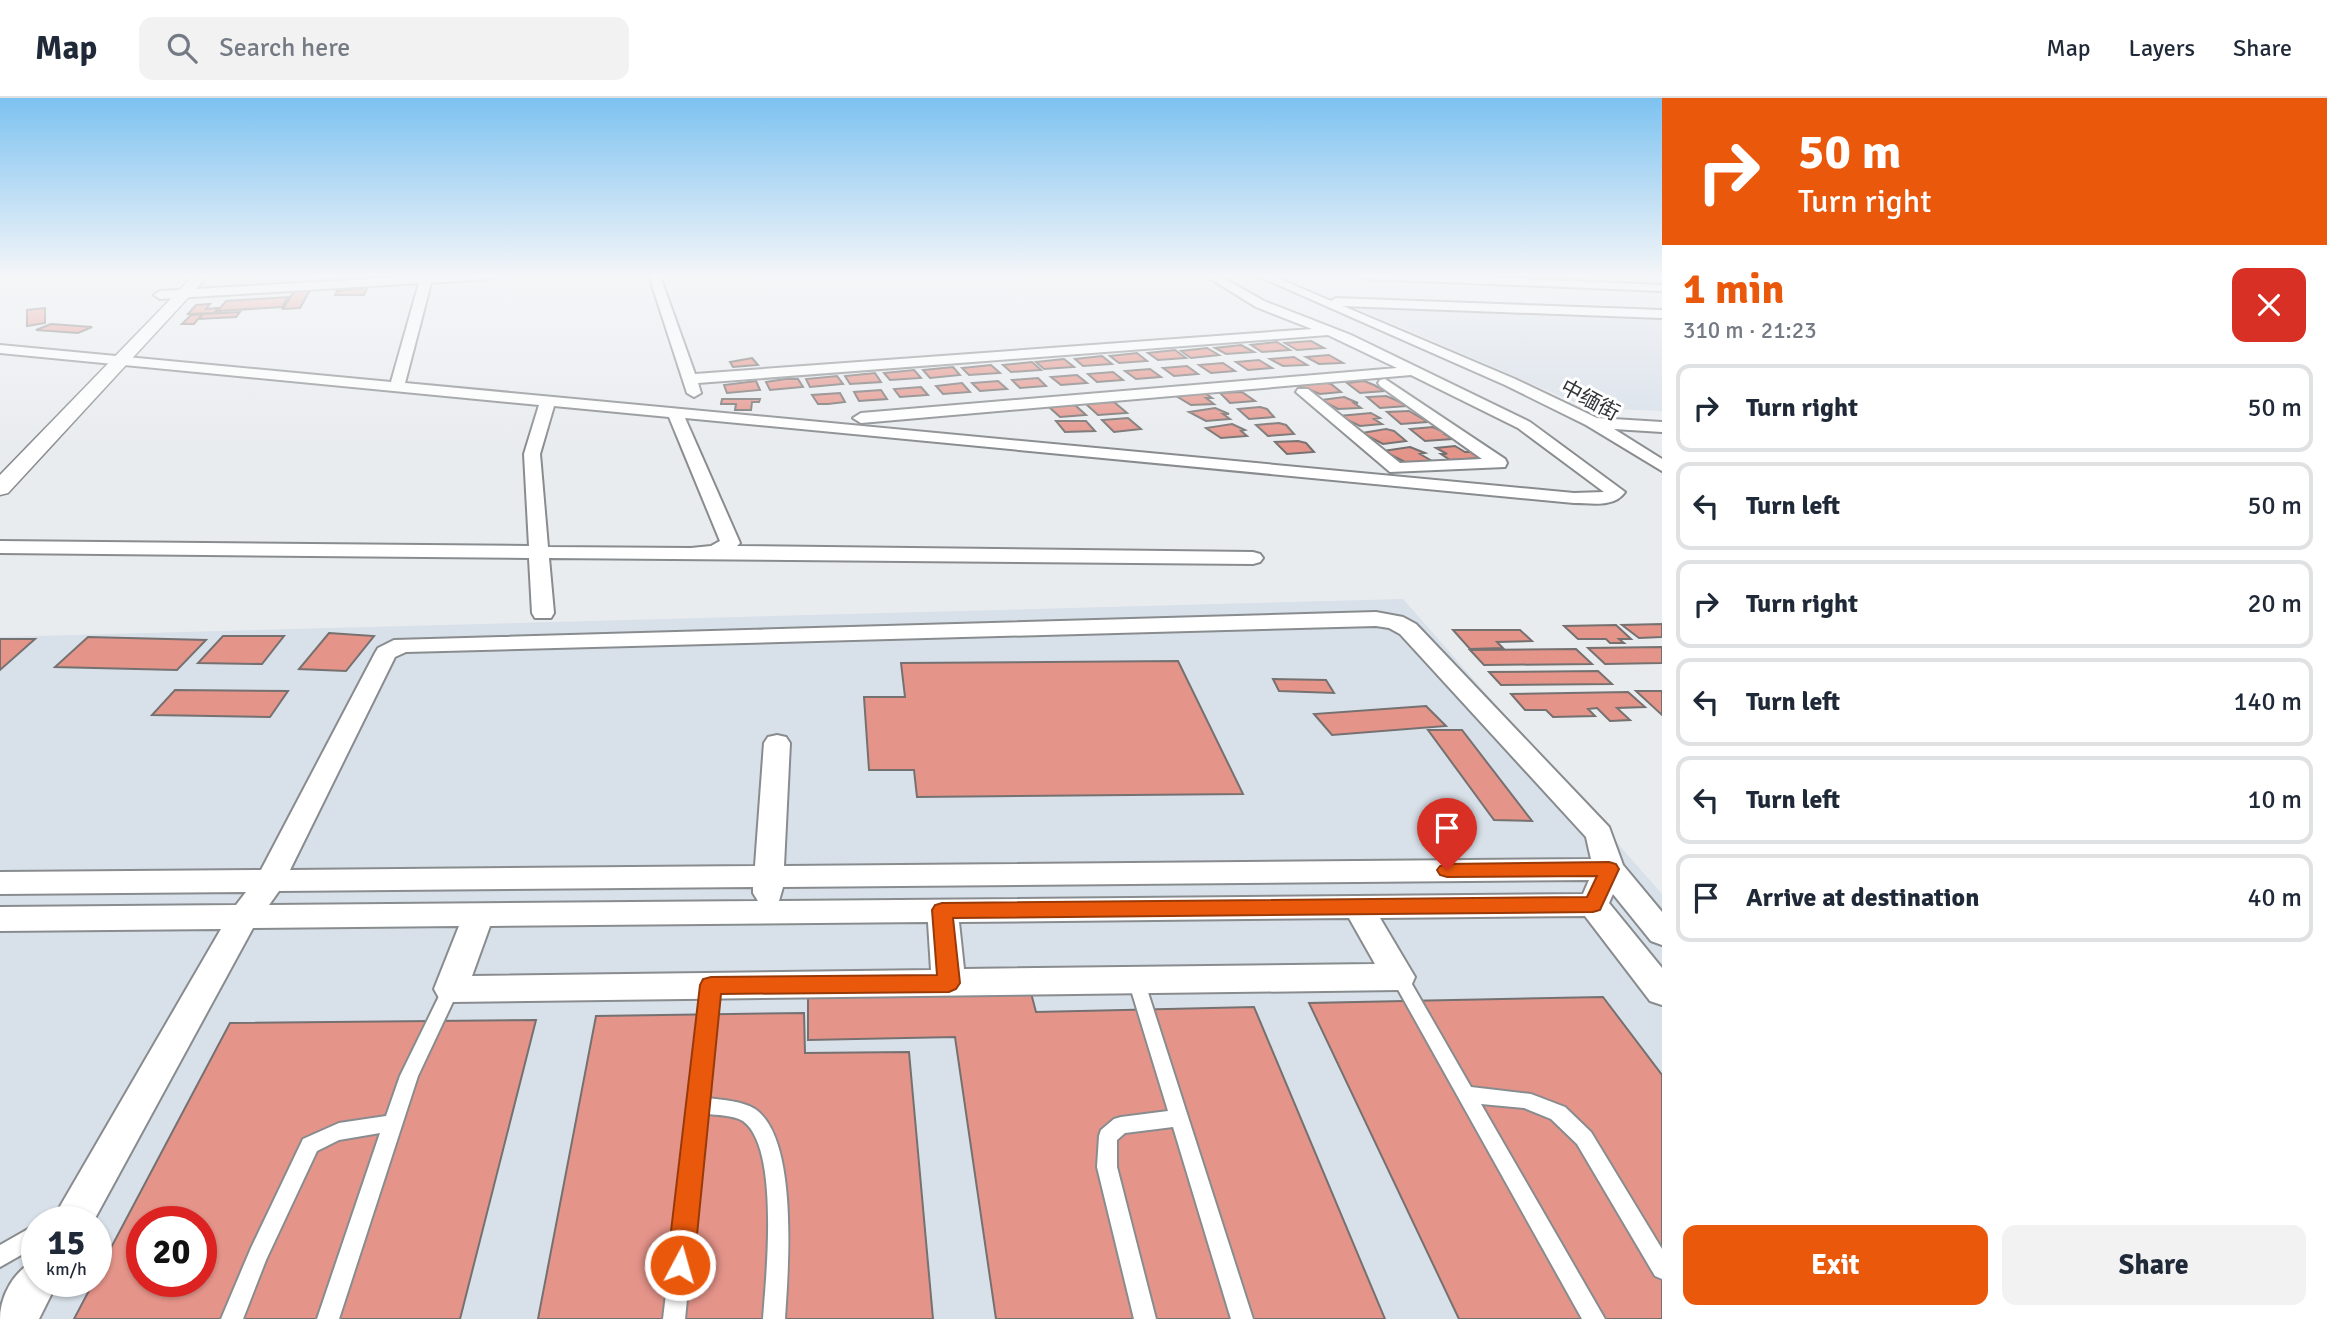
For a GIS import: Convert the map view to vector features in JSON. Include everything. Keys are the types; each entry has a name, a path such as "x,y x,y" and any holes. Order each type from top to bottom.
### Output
{"street":[{"path":"73,385 124,333"},
{"path":"0,488 121,360 143,333"},
{"path":"397,386 411,333"},
{"path":"674,333 700,414"},
{"path":"691,379 1319,333"},
{"path":"0,349 1574,498 1612,497 1616,492 1524,425 1334,333"},
{"name":"中缅街","path":"1396,333 1510,382 1592,422 1662,466"},
{"path":"802,423 1414,370"},
{"path":"1264,382 1291,398 1307,395 1396,468 1499,463 1385,383"},
{"path":"1402,394 1454,391"},
{"path":"543,613 532,454 548,400"},
{"path":"674,411 730,543 716,552"},
{"path":"1592,422 1662,426"},
{"path":"0,547 1253,558"},
{"path":"80,1206 244,916 270,881 386,653 402,645 1376,619 1395,622 1408,629 1599,834 1609,869 1662,933"},
{"path":"767,912 777,743"},
{"path":"0,884 1609,869"},
{"path":"1593,905 1609,869"},
{"path":"0,919 1593,905"},
{"path":"1593,905 1662,992"},
{"path":"479,915 451,989 1399,977 1358,907"},
{"path":"942,910 949,983"},
{"path":"15,1319 28,1297"}],"lane":[{"path":"1399,977 1594,1319"},
{"path":"1136,979 1242,1319"},
{"path":"674,1319 711,985"},
{"path":"328,1319 409,1076 451,989"},
{"path":"1465,1094 1525,1100 1558,1113 1584,1138 1662,1269"},
{"path":"698,1104 749,1114 766,1133 773,1167 779,1234 774,1319"},
{"path":"1145,1319 1107,1167 1108,1136 1121,1125 1178,1118"},
{"path":"232,1319 258,1255 310,1145 325,1135 346,1128 392,1124"},
{"path":"0,1257 21,1244"}],"shaded area":[{"path":"1414,333 1662,333 1662,411 1588,408"},
{"path":"1403,599 1662,894 1662,1319 0,1319 0,637"}],"building":[{"path":"1311,341 1324,348 1297,350 1285,343"},
{"path":"1277,342 1290,350 1262,352 1251,345"},
{"path":"1241,345 1254,352 1226,354 1215,348"},
{"path":"1207,348 1219,355 1191,358 1181,351"},
{"path":"1175,350 1186,358 1158,360 1148,353"},
{"path":"1137,353 1147,361 1119,363 1110,356"},
{"path":"1329,355 1343,363 1319,364 1306,357"},
{"path":"1102,356 1112,364 1083,366 1075,359"},
{"path":"1294,357 1307,365 1283,366 1270,359"},
{"path":"752,358 758,365 733,367 730,362"},
{"path":"1064,359 1074,367 1044,369 1036,362"},
{"path":"1259,360 1272,368 1248,370 1236,362"},
{"path":"1032,362 1041,370 1011,372 1003,365"},
{"path":"1223,363 1235,371 1211,373 1199,365"},
{"path":"991,365 1000,373 969,375 962,368"},
{"path":"1187,366 1198,374 1174,376 1163,368"},
{"path":"953,367 960,375 930,378 923,370"},
{"path":"1150,369 1161,377 1136,379 1125,371"},
{"path":"914,370 921,378 890,380 884,373"},
{"path":"1113,372 1123,380 1097,382 1088,374"},
{"path":"875,373 881,382 850,384 845,376"},
{"path":"1077,375 1087,383 1061,385 1051,377"},
{"path":"837,376 843,384 810,387 806,379"},
{"path":"1038,378 1046,386 1020,388 1012,380"},
{"path":"798,379 803,387 770,390 766,382"},
{"path":"756,381 760,390 727,393 724,385"},
{"path":"998,381 1007,389 980,391 972,383"},
{"path":"1364,381 1385,391 1360,393 1347,383"},
{"path":"1323,382 1331,384 1341,392 1320,394 1300,386"},
{"path":"962,383 970,392 943,394 936,386"},
{"path":"921,387 928,395 900,397 894,389"},
{"path":"881,390 887,399 859,401 854,392"},
{"path":"1242,392 1255,401 1230,403 1220,393"},
{"path":"840,393 845,402 818,404 812,395"},
{"path":"1205,393 1212,398 1206,398 1214,404 1191,405 1176,396"},
{"path":"1386,396 1407,406 1380,408 1367,397"},
{"path":"1344,397 1358,403 1354,403 1361,408 1338,409 1321,400"},
{"path":"722,399 760,399 759,402 752,402 751,410 735,410 736,404 721,404"},
{"path":"1114,402 1127,413 1098,415 1086,404"},
{"path":"1075,405 1086,415 1060,417 1049,407"},
{"path":"1215,408 1229,414 1223,414 1230,419 1206,421 1189,412"},
{"path":"1238,409 1267,409 1274,417 1249,419"},
{"path":"1409,411 1428,422 1401,424 1387,412"},
{"path":"1371,413 1380,418 1374,419 1382,424 1360,426 1339,416"},
{"path":"1128,418 1141,429 1114,432 1102,420"},
{"path":"1056,421 1086,421 1095,431 1065,432"},
{"path":"1232,424 1245,430 1241,431 1247,436 1221,438 1206,428"},
{"path":"1256,425 1286,425 1294,434 1268,436"},
{"path":"1433,427 1453,439 1425,441 1410,429"},
{"path":"1386,429 1394,431 1406,441 1383,444 1362,433"},
{"path":"1275,442 1306,443 1314,452 1287,454"},
{"path":"1455,446 1480,458 1450,460 1441,454 1447,454 1436,448"},
{"path":"1410,447 1425,453 1420,454 1432,461 1407,463 1383,451"},
{"path":"1662,624 1662,637 1639,638 1622,625"},
{"path":"1616,625 1631,639 1619,639 1624,643 1610,643 1606,639 1578,639 1564,626"},
{"path":"1453,630 1520,630 1532,641 1497,642 1503,648 1470,649"},
{"path":"329,633 374,636 346,671 299,669"},
{"path":"223,636 284,636 262,664 198,663"},
{"path":"88,637 206,640 177,670 55,667"},
{"path":"0,639 35,639 0,670"},
{"path":"1662,647 1662,663 1605,664 1588,648"},
{"path":"1576,649 1592,664 1484,665 1470,650"},
{"path":"1178,661 1243,794 917,797 914,770 869,770 864,697 905,697 901,663"},
{"path":"1598,671 1612,684 1501,685 1489,672"},
{"path":"1273,679 1326,680 1334,693 1279,691"},
{"path":"175,690 288,691 270,717 152,715"},
{"path":"1636,691 1662,691 1662,715"},
{"path":"1628,692 1645,707 1617,708 1630,720 1610,721 1597,708 1588,709 1595,716 1553,717 1546,710 1525,710 1511,694"},
{"path":"1426,706 1446,726 1332,735 1314,714"},
{"path":"1428,730 1462,730 1532,821 1494,820"},
{"path":"1031,993 1036,1012 1254,1007 1385,1319 996,1319 955,1037 808,1040 808,998"},
{"path":"1603,997 1662,1075 1662,1319 1459,1319 1309,1003"},
{"path":"804,1013 805,1053 909,1052 933,1319 538,1319 596,1016"},
{"path":"536,1020 460,1319 74,1319 86,1297 112,1297 112,1246 126,1219 126,1297 217,1297 217,1206 133,1206 230,1023"}],"route":[{"path":"680,1265 711,985 949,983 942,910 1593,905 1609,869 1447,870"}]}
